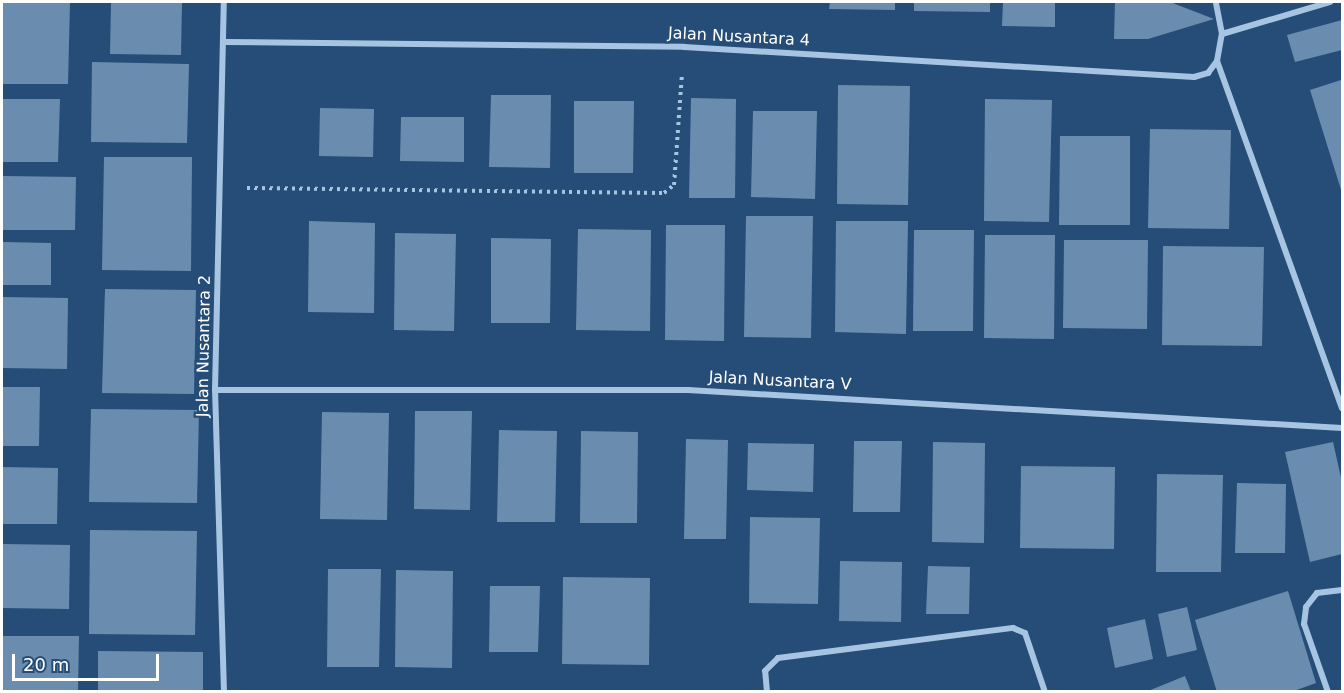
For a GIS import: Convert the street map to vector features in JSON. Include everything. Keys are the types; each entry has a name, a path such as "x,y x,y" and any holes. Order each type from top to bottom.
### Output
{"street":[{"name":"Jalan Nusantara 2","path":"224,2 215,390 224,692"},
{"path":"1216,2 1222,33 1217,61 1342,408"},
{"path":"1222,33 1330,2"},
{"name":"Jalan Nusantara 4","path":"224,42 684,47 1194,77 1208,73 1217,61"},
{"name":"Jalan Nusantara V","path":"215,390 688,390 1342,428"},
{"path":"1329,692 1305,615 1317,593 1342,590"},
{"path":"767,692 765,671 778,658 1013,628 1025,633 1045,692"}],"path":[{"path":"220,187 664,193 674,184 684,47"}],"building":[{"path":"2,2 70,2 68,84 2,84"},
{"path":"111,2 182,2 181,55 110,54"},
{"path":"830,2 895,2 895,10 829,9"},
{"path":"914,2 990,2 990,12 914,11"},
{"path":"1003,2 1055,2 1055,27 1002,26"},
{"path":"1115,2 1170,2 1214,19 1148,39 1114,39"},
{"path":"1342,20 1342,50 1295,62 1287,35"},
{"path":"92,62 189,64 187,143 91,142"},
{"path":"1341,80 1342,85 1342,193 1310,90"},
{"path":"838,85 910,86 908,205 837,204"},
{"path":"491,95 551,95 550,168 489,167"},
{"path":"691,98 736,99 735,198 689,198"},
{"path":"2,99 60,99 58,162 2,162"},
{"path":"985,99 1052,100 1049,222 984,221"},
{"path":"574,101 634,101 633,173 574,173"},
{"path":"320,108 374,109 373,157 319,156"},
{"path":"753,111 817,111 815,199 751,197"},
{"path":"401,117 464,117 464,162 400,161"},
{"path":"1150,129 1231,130 1229,229 1148,228"},
{"path":"1060,136 1130,136 1130,225 1059,225"},
{"path":"104,157 192,157 191,271 102,270"},
{"path":"2,176 76,177 75,230 2,230"},
{"path":"746,216 813,216 811,338 744,337"},
{"path":"309,221 375,223 374,313 308,312"},
{"path":"836,221 908,221 906,334 835,332"},
{"path":"666,225 725,225 724,341 665,340"},
{"path":"578,229 651,230 650,331 576,330"},
{"path":"914,230 974,230 973,331 913,331"},
{"path":"395,233 456,234 454,331 394,330"},
{"path":"985,235 1055,235 1054,339 984,338"},
{"path":"491,238 551,239 550,323 491,323"},
{"path":"1064,240 1148,240 1147,329 1063,328"},
{"path":"2,242 51,243 51,285 2,285"},
{"path":"1163,246 1264,247 1262,346 1162,345"},
{"path":"105,289 196,290 194,394 102,393"},
{"path":"2,297 68,298 67,369 2,368"},
{"path":"2,387 40,387 39,446 2,446"},
{"path":"91,409 199,410 197,503 89,502"},
{"path":"415,411 472,411 470,510 414,509"},
{"path":"322,412 389,413 387,520 320,519"},
{"path":"499,430 557,431 555,522 497,522"},
{"path":"581,431 638,432 637,523 580,523"},
{"path":"686,439 728,440 726,539 684,539"},
{"path":"854,441 902,441 900,512 853,512"},
{"path":"933,442 985,443 984,543 932,542"},
{"path":"1333,442 1342,482 1342,554 1310,562 1285,452"},
{"path":"748,443 814,444 813,492 747,490"},
{"path":"1021,466 1115,467 1114,549 1020,548"},
{"path":"2,467 58,468 57,524 2,524"},
{"path":"1157,474 1223,475 1221,572 1156,572"},
{"path":"1237,483 1286,484 1285,553 1235,553"},
{"path":"750,517 820,518 818,604 749,603"},
{"path":"90,530 197,531 195,635 89,634"},
{"path":"2,544 70,545 69,609 2,608"},
{"path":"840,561 902,562 901,622 839,621"},
{"path":"928,566 970,567 969,614 926,614"},
{"path":"328,569 381,569 379,667 327,667"},
{"path":"396,570 453,571 452,668 395,667"},
{"path":"563,577 650,578 649,665 562,664"},
{"path":"490,586 540,586 538,652 489,652"},
{"path":"1288,591 1316,683 1291,692 1217,692 1195,620"},
{"path":"1187,607 1197,650 1167,657 1158,614"},
{"path":"1145,619 1153,659 1115,668 1107,628"},
{"path":"2,636 79,636 78,692 2,692"},
{"path":"98,651 203,652 203,692 98,692"},
{"path":"1185,676 1191,691 1148,691"}]}
